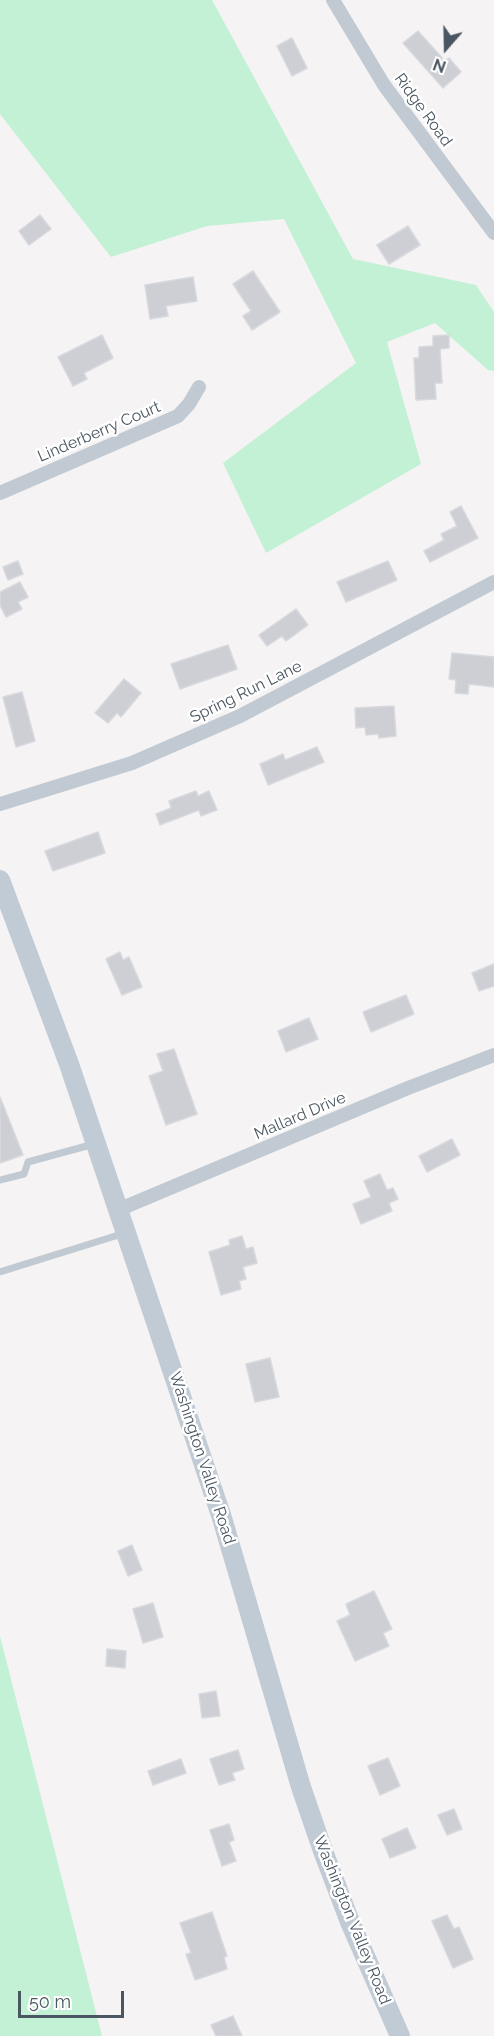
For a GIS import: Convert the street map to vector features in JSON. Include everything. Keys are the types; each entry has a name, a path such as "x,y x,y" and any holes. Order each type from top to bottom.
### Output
{"street":[{"name":"Ridge Road","path":"333,0 384,85 494,233"},
{"name":"Linderberry Court","path":"0,493 178,416 189,404 199,387"},
{"name":"Spring Run Lane","path":"0,804 132,763 240,716 494,582"},
{"name":"Washington Valley Road","path":"0,880 120,1209 222,1518 312,1819 350,1922 400,2036"},
{"name":"Mallard Drive","path":"120,1209 408,1088 494,1055"}],"lane":[{"path":"0,1180 24,1174 28,1162 97,1143"},
{"path":"0,1272 127,1233"}],"green space":[{"path":"0,0 212,0 353,259 476,285 494,312 494,371 488,370 435,323 387,342 421,464 266,553 223,463 356,363 284,219 207,226 111,257 0,114"},
{"path":"0,1636 102,2036 0,2036"}],"building":[{"path":"418,31 445,61 449,58 461,72 443,88 403,43"},
{"path":"292,38 307,68 292,76 277,46"},
{"path":"40,215 51,229 29,245 19,231"},
{"path":"408,226 420,245 389,264 377,245"},
{"path":"253,271 280,312 252,330 243,316 251,311 233,284"},
{"path":"193,277 197,301 166,306 168,316 150,319 145,285"},
{"path":"102,335 113,358 84,373 87,379 73,386 58,357"},
{"path":"449,335 449,348 440,349 442,383 435,383 436,399 416,400 414,358 419,358 419,347 433,346 433,336"},
{"path":"461,506 478,538 430,562 424,551 444,540 441,534 457,526 450,512"},
{"path":"18,561 23,574 8,580 3,567"},
{"path":"388,561 397,580 346,602 337,582"},
{"path":"20,582 28,597 18,602 22,609 6,617 0,605 0,592"},
{"path":"296,609 308,625 286,641 282,636 267,646 259,635"},
{"path":"228,645 237,669 180,689 171,664"},
{"path":"452,653 494,657 494,687 469,684 468,694 455,693 456,680 449,679"},
{"path":"124,679 141,693 121,717 117,713 108,723 95,713"},
{"path":"22,692 35,741 16,747 3,697"},
{"path":"394,706 396,736 379,738 378,734 366,735 365,727 356,728 355,708"},
{"path":"317,747 324,762 268,785 260,764 283,754 285,760"},
{"path":"196,791 198,796 209,791 217,810 201,816 199,810 160,825 156,814 171,808 169,801"},
{"path":"98,832 105,853 53,871 45,851"},
{"path":"120,952 123,960 129,957 142,987 122,995 106,959"},
{"path":"494,964 494,986 479,991 472,973"},
{"path":"406,995 414,1014 371,1032 363,1012"},
{"path":"309,1018 318,1039 286,1052 278,1031"},
{"path":"174,1049 197,1114 166,1125 149,1076 163,1071 157,1054"},
{"path":"0,1097 23,1155 0,1163"},
{"path":"452,1139 460,1155 427,1172 419,1156"},
{"path":"380,1174 387,1190 393,1188 398,1199 389,1203 392,1211 361,1224 353,1204 371,1197 364,1181"},
{"path":"242,1236 246,1249 253,1247 257,1263 243,1267 246,1279 239,1281 241,1289 221,1295 209,1252 230,1245 229,1240"},
{"path":"270,1358 279,1397 255,1402 246,1364"},
{"path":"132,1545 142,1570 128,1576 118,1551"},
{"path":"374,1591 392,1629 383,1633 389,1646 355,1661 337,1621 350,1615 346,1604"},
{"path":"153,1603 163,1637 143,1643 133,1609"},
{"path":"107,1649 126,1651 125,1668 106,1666"},
{"path":"216,1691 220,1716 202,1718 199,1694"},
{"path":"238,1750 244,1769 232,1773 235,1780 219,1785 210,1759"},
{"path":"388,1758 400,1786 380,1795 368,1766"},
{"path":"181,1759 186,1773 153,1785 148,1771"},
{"path":"454,1809 462,1829 447,1835 438,1815"},
{"path":"229,1824 234,1840 229,1842 236,1861 222,1866 210,1830"},
{"path":"407,1828 416,1848 390,1858 382,1839"},
{"path":"212,1912 227,1956 224,1957 227,1969 195,1980 186,1954 191,1953 180,1923"},
{"path":"447,1915 454,1929 459,1927 473,1959 453,1968 432,1921"},
{"path":"233,2016 242,2036 216,2036 211,2025"}]}
